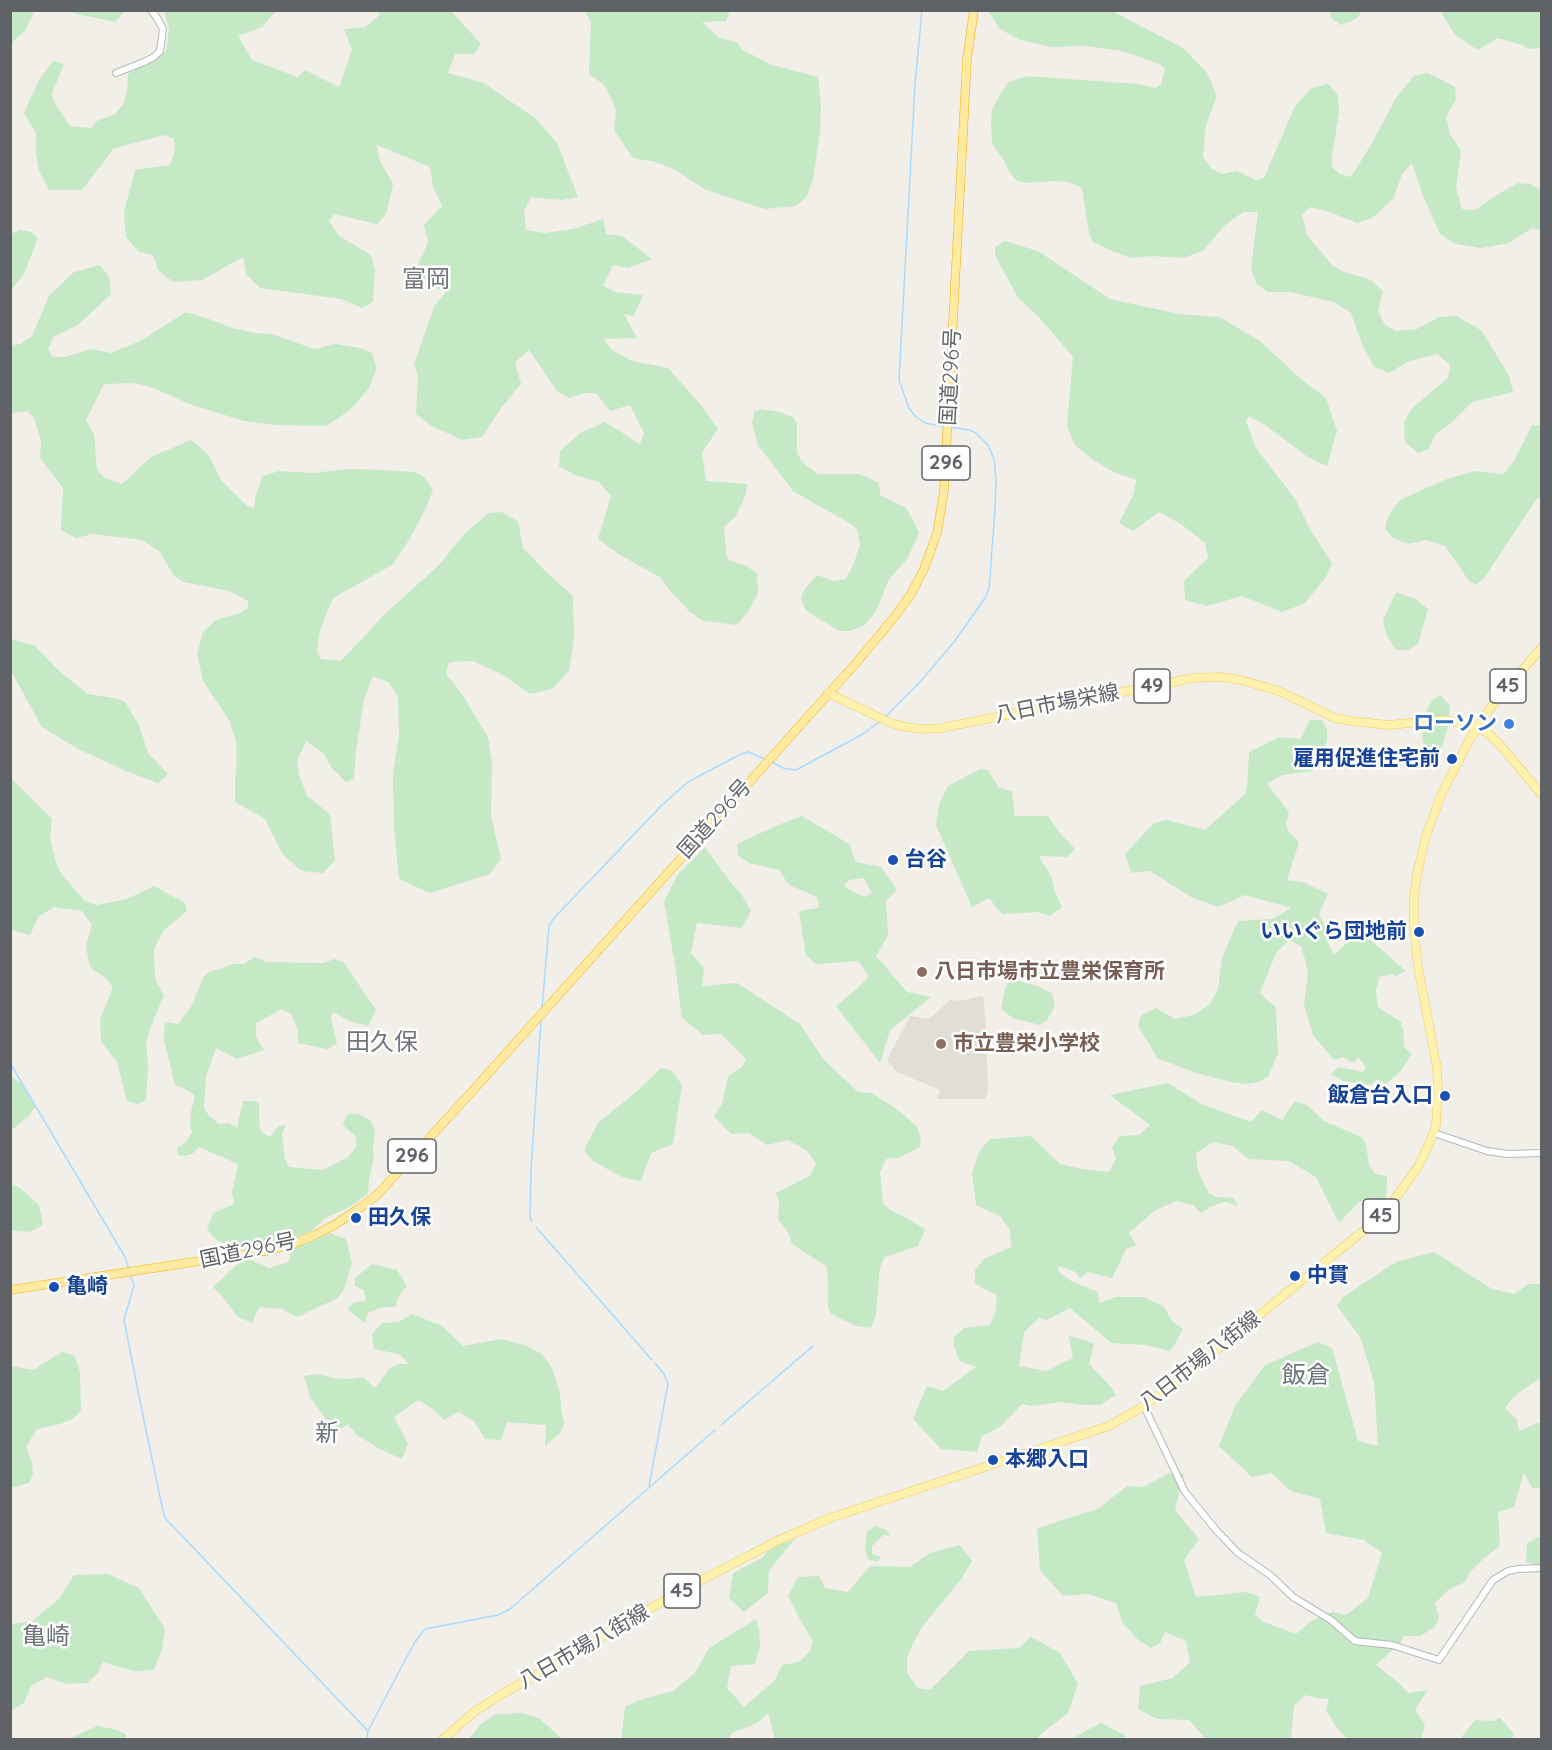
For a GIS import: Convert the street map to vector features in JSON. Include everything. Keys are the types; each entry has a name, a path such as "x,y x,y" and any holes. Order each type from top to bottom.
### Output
{"highway":[{"name":"国道296号","path":"10,1290 272,1250 317,1234 362,1207 377,1195 467,1097 878,638 910,594 924,569 937,533 944,491 968,59 974,10"}],"main road":[{"name":"八日市場八街線","path":"442,1740 474,1713 499,1696 697,1583 778,1540 830,1518 1109,1426 1144,1406 1183,1377 1378,1219 1389,1208 1418,1167 1434,1133 1437,1115 1438,1088 1432,1037 1415,945 1414,897 1421,854 1433,816 1460,756 1477,727 1542,647"},
{"name":"八日市場栄線","path":"828,693 891,723 924,729 941,728 1193,678 1220,677 1279,691 1335,718 1388,724 1445,720 1477,727 1488,733 1502,747 1542,795"}],"street":[{"path":"116,73 154,57 159,51 163,29 151,10"},
{"path":"1434,1133 1487,1151 1508,1154 1542,1153"},
{"path":"1144,1406 1185,1492 1217,1531 1238,1553 1270,1575 1293,1597 1331,1620 1355,1641 1392,1645 1440,1660 1494,1580 1508,1571 1542,1568"}],"shaded area":[{"name":"市立豊栄小学校","path":"983,996 988,1092 985,1099 937,1099 940,1090 897,1072 887,1060 910,1016 929,1019 950,1000 958,1001"}],"green space":[{"path":"11,10 34,12 25,31 11,43"},
{"path":"72,10 125,11 115,22 73,13"},
{"path":"988,10 1112,11 1183,48 1207,73 1217,96 1206,125 1203,157 1212,169 1223,174 1237,171 1256,180 1264,178 1295,106 1312,88 1328,84 1338,95 1339,113 1332,167 1340,174 1351,177 1396,98 1414,76 1428,73 1455,87 1456,100 1446,117 1450,134 1461,151 1456,187 1462,209 1475,210 1518,183 1530,184 1541,190 1541,231 1532,228 1509,243 1481,248 1456,244 1440,234 1423,196 1412,163 1402,174 1393,199 1372,218 1357,223 1310,207 1302,215 1307,235 1332,265 1342,271 1371,280 1383,291 1378,311 1385,325 1396,331 1417,329 1439,317 1457,316 1482,331 1509,376 1513,392 1472,402 1436,434 1428,449 1418,453 1405,442 1404,422 1412,408 1448,378 1450,365 1437,354 1407,362 1389,373 1374,367 1362,344 1351,313 1334,302 1290,292 1268,292 1256,283 1251,269 1258,212 1243,212 1224,226 1203,251 1183,258 1152,256 1131,258 1093,242 1089,233 1082,188 1069,182 1017,181 1009,172 992,144 992,110 1009,82 1028,76 1138,84 1155,88 1161,84 1165,69 1160,64 1122,51 1087,46 1052,47 1020,40 1000,29"},
{"path":"1330,10 1362,11 1356,19 1341,25 1332,19"},
{"path":"164,11 276,11 262,27 238,36 252,60 297,77 305,70 339,87 352,50 344,29 365,27 380,15 377,11 451,11 481,44 474,54 455,54 448,73 484,83 536,119 557,143 578,197 561,200 531,197 524,211 526,230 544,233 573,229 603,219 606,234 622,236 652,259 628,268 613,265 603,286 616,292 643,295 634,316 624,314 637,338 603,339 612,350 632,361 668,368 701,405 718,429 702,452 706,481 748,484 735,517 724,527 728,560 744,565 757,573 758,593 749,610 737,625 703,621 689,611 660,577 620,555 598,539 611,496 599,482 575,475 559,466 560,451 580,433 605,422 640,444 644,433 630,405 610,411 596,393 585,393 569,398 557,391 529,350 515,362 521,384 501,408 482,437 462,440 430,425 416,414 418,376 414,364 435,305 446,292 423,283 418,265 428,243 424,225 442,206 433,187 430,167 377,145 380,161 393,184 386,214 377,224 334,214 329,221 339,236 371,255 375,269 373,302 362,308 341,299 260,288 246,274 243,257 202,280 173,282 158,270 153,255 139,252 126,237 124,212 135,170 170,165 175,150 174,139 165,135 114,148 82,190 49,190 39,171 36,133 24,113 39,80 53,61 64,64 52,93 54,102 70,126 91,128 97,121 115,114 124,103 128,74 166,51 169,29"},
{"path":"585,11 730,11 726,21 702,22 718,37 738,43 741,49 772,65 818,77 821,104 820,131 813,180 806,198 795,206 765,209 706,190 675,170 656,162 633,158 614,130 616,111 613,101 603,84 589,74 591,22"},
{"path":"1440,11 1541,11 1541,48 1530,49 1498,38 1478,50 1455,35"},
{"path":"20,230 32,232 38,238 24,274 11,290 11,234"},
{"path":"1005,241 1038,251 1110,299 1179,314 1219,317 1260,341 1302,380 1326,398 1337,431 1327,466 1308,457 1249,416 1246,421 1256,448 1295,499 1311,531 1332,563 1326,577 1305,603 1282,612 1242,596 1207,606 1185,600 1184,581 1208,558 1205,543 1181,524 1159,512 1133,531 1119,523 1134,493 1136,480 1114,472 1093,460 1075,445 1067,426 1073,357 1039,317 1018,298 995,255 995,247"},
{"path":"100,265 109,277 111,294 78,325 53,337 48,349 52,357 65,357 91,349 111,353 142,340 186,312 232,328 271,334 315,349 335,344 360,348 372,353 377,368 369,388 350,410 326,426 277,425 244,421 189,404 136,383 104,384 86,420 94,435 97,470 105,478 122,484 151,457 191,440 208,454 221,480 246,505 254,509 256,494 263,476 279,471 312,473 349,469 384,470 415,472 423,476 433,490 409,540 392,565 333,598 320,630 317,650 321,659 341,661 385,614 439,565 467,531 489,513 501,512 518,521 523,548 573,596 574,639 569,671 552,689 530,694 505,676 473,661 449,662 446,674 462,694 488,737 492,762 491,816 501,859 490,874 430,893 399,879 394,829 393,774 399,735 398,696 388,682 373,676 364,699 354,779 346,782 331,767 324,754 306,741 297,761 299,775 307,796 330,814 335,860 323,873 302,871 283,855 265,819 235,802 236,741 229,720 203,681 197,654 203,632 216,620 238,614 248,608 248,601 229,591 184,582 174,576 160,552 142,540 93,534 76,538 61,530 63,488 40,458 41,441 34,418 28,411 11,413 11,345 21,344 32,336 49,296 74,272"},
{"path":"761,409 780,412 794,418 797,424 797,453 802,462 818,474 860,474 879,483 880,495 906,508 913,520 919,533 907,559 889,579 875,613 863,626 849,631 840,631 805,609 801,598 804,590 817,575 833,581 846,579 860,544 857,529 793,491 758,445 752,423 754,412"},
{"path":"1532,425 1541,425 1541,496 1535,501 1485,577 1476,585 1469,581 1445,546 1426,540 1408,544 1393,538 1385,529 1388,516 1400,500 1444,480 1474,471 1504,474 1514,461"},
{"path":"1396,592 1416,599 1428,609 1418,644 1408,650 1396,650 1386,634 1383,620"},
{"path":"11,639 35,646 60,672 88,694 125,702 139,725 148,753 168,774 158,783 131,773 80,750 42,727 11,671"},
{"path":"1440,695 1450,706 1447,731 1442,747 1430,755 1426,752 1422,730 1425,714 1432,700"},
{"path":"1310,720 1322,720 1327,730 1327,741 1312,771 1282,775 1267,784 1289,812 1286,824 1289,832 1299,842 1287,880 1303,882 1328,894 1319,914 1325,925 1326,938 1334,955 1349,941 1347,919 1364,920 1372,930 1368,938 1406,971 1396,976 1392,974 1379,977 1376,991 1378,1007 1401,1022 1404,1047 1412,1054 1400,1072 1386,1084 1377,1079 1371,1085 1343,1081 1331,1074 1338,1067 1363,1072 1366,1067 1358,1057 1354,1063 1343,1057 1334,1060 1313,1035 1304,1005 1308,974 1306,963 1301,946 1289,940 1276,953 1260,993 1276,1008 1278,1053 1268,1077 1258,1082 1245,1084 1231,1082 1196,1073 1157,1058 1138,1026 1141,1015 1156,1008 1175,1019 1194,1015 1210,1004 1218,989 1222,958 1238,921 1272,919 1291,908 1245,895 1218,907 1191,897 1150,871 1131,873 1125,854 1154,823 1167,820 1205,830 1244,795 1247,786 1249,752 1279,737 1300,739"},
{"path":"980,769 988,770 999,788 1012,791 1015,816 1048,816 1075,849 1067,857 1039,856 1052,878 1062,907 1050,916 1038,912 1002,914 989,898 972,907 936,825 939,804 948,786"},
{"path":"11,778 52,819 50,839 58,869 85,901 97,905 127,899 154,886 185,903 187,911 163,931 154,949 155,979 164,995 146,1043 148,1067 146,1100 137,1104 127,1101 117,1062 101,1041 100,1019 113,988 107,979 90,967 86,946 92,925 82,911 54,907 39,916 30,935 11,930"},
{"path":"802,816 849,844 856,862 881,867 897,890 886,901 888,935 876,956 907,992 931,997 890,1030 880,1063 836,1006 869,976 858,961 817,964 806,956 799,911 819,908 817,897 789,885 779,870 749,863 738,855 737,844","holes":["864,878 872,893 865,897 844,886 849,880"]},
{"path":"705,847 751,911 742,928 697,923 691,953 704,968 702,986 737,983 800,1024 824,1060 858,1092 872,1093 902,1113 917,1127 921,1139 920,1147 898,1158 886,1159 880,1172 883,1203 890,1210 925,1229 918,1246 885,1257 880,1267 876,1314 871,1328 856,1326 831,1314 828,1307 826,1266 792,1244 788,1232 778,1219 779,1202 776,1193 811,1175 816,1163 806,1150 788,1140 767,1145 749,1133 731,1134 714,1116 722,1104 728,1076 742,1067 746,1059 721,1034 703,1035 682,1018 664,901 678,874"},
{"path":"255,957 266,962 324,963 334,959 344,963 376,1010 368,1026 349,1021 333,1012 331,1018 337,1044 327,1049 298,1043 297,1027 291,1014 282,1009 256,1023 256,1037 264,1050 237,1059 216,1048 206,1076 204,1108 209,1116 219,1124 229,1123 237,1128 243,1101 259,1103 260,1129 264,1134 270,1137 279,1126 286,1125 282,1134 285,1159 289,1167 323,1170 348,1157 356,1147 356,1137 343,1125 350,1113 359,1114 370,1120 375,1130 374,1156 368,1193 352,1206 327,1217 310,1232 292,1239 258,1246 234,1247 216,1240 207,1230 213,1213 234,1204 232,1192 238,1164 199,1147 192,1154 178,1155 177,1148 187,1141 192,1132 191,1112 195,1096 175,1085 164,1040 165,1022 178,1024 191,1007 204,976 210,971 233,964 244,964"},
{"path":"1013,979 1040,987 1052,994 1055,1006 1047,1020 1040,1025 1013,1018 1001,1009 1006,985"},
{"path":"661,1068 671,1070 682,1085 673,1144 651,1153 641,1181 622,1177 593,1161 584,1150 598,1123"},
{"path":"10,1076 22,1083 35,1107 29,1116 11,1129"},
{"path":"1168,1083 1203,1105 1251,1122 1262,1110 1282,1120 1295,1101 1307,1105 1324,1121 1361,1137 1366,1144 1369,1165 1375,1174 1387,1176 1386,1204 1374,1197 1359,1202 1339,1223 1316,1177 1289,1161 1248,1159 1233,1146 1213,1142 1196,1153 1198,1171 1208,1192 1216,1197 1234,1198 1238,1207 1224,1202 1201,1213 1193,1205 1176,1201 1154,1211 1129,1233 1136,1245 1126,1249 1112,1278 1088,1272 1080,1278 1076,1272 1058,1266 1059,1272 1071,1281 1098,1292 1099,1303 1116,1297 1143,1297 1163,1306 1173,1322 1183,1329 1170,1351 1145,1345 1111,1343 1070,1308 1047,1320 1039,1318 1024,1332 1019,1366 1046,1371 1073,1358 1069,1336 1094,1343 1089,1364 1116,1395 1100,1405 1061,1402 1032,1406 1022,1404 1001,1426 982,1436 977,1452 941,1449 913,1419 927,1386 943,1391 976,1367 960,1361 954,1347 954,1337 964,1328 990,1325 996,1311 997,1295 975,1284 975,1270 984,1259 1011,1247 1010,1230 1000,1216 976,1205 972,1173 980,1150 990,1139 1031,1136 1060,1164 1109,1172 1116,1159 1112,1147 1120,1136 1139,1135 1150,1125 1110,1095"},
{"path":"10,1183 20,1188 39,1205 43,1225 29,1232 11,1230"},
{"path":"330,1233 346,1239 352,1263 345,1287 338,1298 297,1317 282,1309 259,1307 252,1323 238,1317 213,1287 245,1257 269,1268 289,1262 291,1250"},
{"path":"1434,1252 1492,1289 1514,1294 1529,1284 1541,1284 1541,1378 1522,1390 1505,1408 1517,1420 1519,1431 1540,1422 1541,1424 1541,1488 1532,1488 1524,1472 1514,1507 1498,1512 1500,1546 1470,1572 1465,1582 1448,1590 1435,1603 1439,1618 1435,1627 1420,1636 1404,1636 1400,1644 1376,1665 1408,1693 1428,1690 1415,1710 1425,1724 1421,1739 1347,1739 1336,1727 1326,1710 1329,1698 1322,1699 1305,1695 1294,1706 1291,1739 1206,1739 1189,1720 1157,1719 1138,1709 1140,1686 1173,1678 1190,1662 1186,1641 1165,1632 1160,1643 1151,1648 1138,1640 1122,1622 1116,1603 1088,1594 1063,1596 1040,1570 1037,1529 1098,1509 1127,1486 1143,1487 1169,1473 1184,1474 1175,1510 1199,1539 1184,1560 1196,1597 1247,1592 1260,1597 1255,1615 1264,1622 1296,1634 1310,1622 1332,1612 1346,1615 1368,1598 1382,1553 1364,1540 1326,1533 1320,1499 1291,1491 1271,1473 1252,1477 1219,1446 1235,1406 1265,1365 1318,1342 1332,1348 1358,1441 1378,1446 1374,1382 1360,1337 1337,1306 1343,1297 1396,1262"},
{"path":"372,1264 397,1270 407,1286 398,1297 396,1307 383,1307 368,1313 365,1323 347,1309 353,1303 366,1301 364,1290 355,1286 355,1278"},
{"path":"412,1314 442,1326 463,1346 501,1339 527,1346 542,1354 552,1368 560,1393 564,1424 560,1433 545,1446 546,1425 507,1422 501,1440 485,1439 474,1421 458,1412 444,1420 433,1409 418,1400 394,1417 408,1444 402,1459 357,1435 348,1424 335,1432 310,1397 304,1376 319,1374 333,1378 363,1377 375,1388 390,1368 399,1364 410,1364 399,1354 374,1349 372,1334 382,1323 398,1322"},
{"path":"62,1352 75,1356 80,1372 81,1410 74,1418 37,1429 26,1447 33,1474 29,1483 11,1488 11,1366 33,1370"},
{"path":"876,1526 887,1530 891,1536 883,1535 872,1546 872,1554 881,1557 877,1562 868,1559 865,1549 867,1531"},
{"path":"1541,1536 1541,1566 1526,1562 1527,1543"},
{"path":"795,1539 769,1570 768,1593 744,1612 729,1598 733,1573 762,1558 771,1548"},
{"path":"960,1545 972,1561 962,1578 922,1627 907,1659 907,1673 918,1688 930,1690 969,1651 1019,1648 1031,1637 1060,1653 1078,1684 1068,1713 1037,1739 775,1739 768,1713 757,1723 732,1733 730,1739 621,1739 625,1707 640,1700 673,1691 695,1673 709,1648 756,1619 760,1647 755,1664 731,1666 727,1688 744,1707 775,1680 782,1665 799,1662 810,1651 813,1641 788,1596 798,1577 819,1576 825,1588 848,1592 870,1566 910,1567 930,1553"},
{"path":"108,1574 139,1588 165,1629 162,1649 154,1670 133,1671 103,1662 98,1673 87,1683 67,1684 47,1677 31,1686 24,1703 12,1710 10,1708 11,1624 32,1621 59,1599 74,1575"},
{"path":"523,1713 540,1719 562,1739 469,1739 481,1724 496,1714"},
{"path":"1500,1718 1514,1734 1512,1739 1460,1739 1475,1720 1493,1721"},
{"path":"1101,1723 1125,1735 1125,1739 1071,1739"},
{"path":"97,1726 126,1734 126,1739 69,1739"}],"waterway":[{"path":"922,10 915,84 899,380 909,408 915,416 925,423 945,427"},
{"path":"885,717 919,683 954,642 985,598 989,588 995,509 994,459 988,445 976,433 950,427"},
{"path":"772,762 783,768 796,770 863,734 879,722"},
{"path":"542,1009 549,926 554,918 662,805 688,782 741,754 748,752 765,759"},
{"path":"532,1222 530,1217 531,1169 541,1020"},
{"path":"10,1063 125,1257 129,1269"},
{"path":"536,1227 652,1360"},
{"path":"130,1274 134,1285 124,1320 165,1518 368,1731"},
{"path":"721,1425 813,1346"},
{"path":"649,1486 668,1384 664,1374 655,1363"},
{"path":"367,1740 368,1731 403,1664 425,1629 498,1615 510,1609 715,1430"}],"place":[{"name":"ローソン","path":"1509,724"},
{"name":"雇用促進住宅前","path":"1452,759"},
{"name":"台谷","path":"893,860"},
{"name":"いいぐら団地前","path":"1419,932"},
{"name":"八日市場市立豊栄保育所","path":"922,972"},
{"name":"市立豊栄小学校","path":"941,1044"},
{"name":"飯倉台入口","path":"1445,1096"},
{"name":"田久保","path":"356,1218"},
{"name":"中貫","path":"1295,1276"},
{"name":"亀崎","path":"54,1287"},
{"name":"本郷入口","path":"993,1460"}],"district":[{"name":"富岡","path":"426,280"},
{"name":"田久保","path":"382,1043"},
{"name":"飯倉","path":"1306,1376"},
{"name":"新","path":"327,1434"},
{"name":"亀崎","path":"46,1637"}]}
